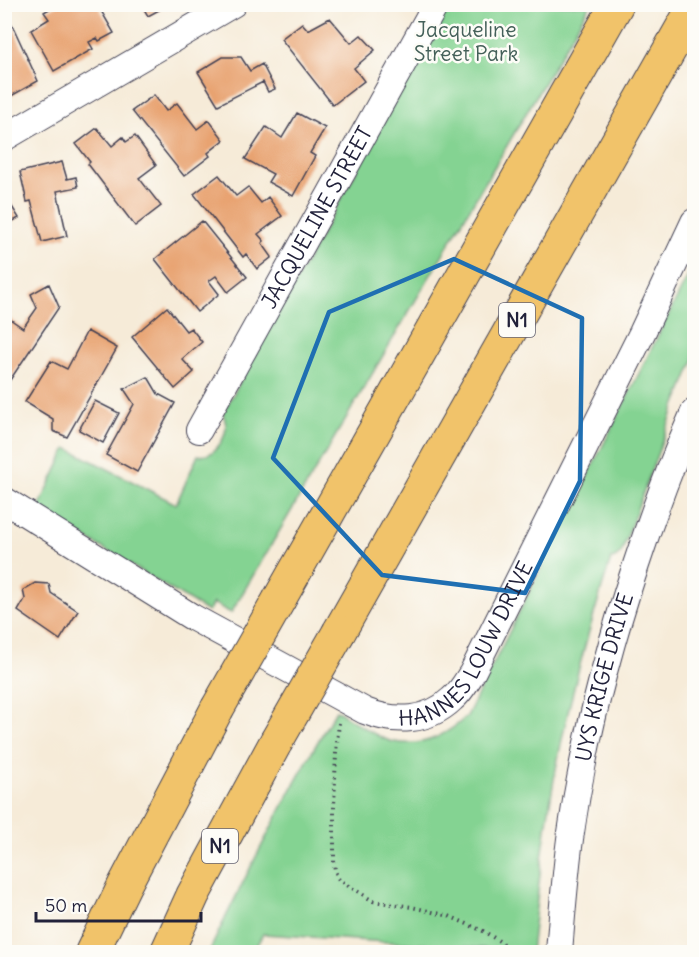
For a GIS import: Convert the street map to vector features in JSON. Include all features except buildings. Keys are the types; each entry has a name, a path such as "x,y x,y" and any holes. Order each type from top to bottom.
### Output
{"highway":[{"path":"92,952 129,876 217,709 617,4"},
{"name":"N1","path":"167,952 194,895 276,742 694,7"}],"street":[{"path":"4,138 232,4"},
{"name":"JACQUELINE STREET","path":"199,430 436,4"},
{"name":"HANNES LOUW DRIVE","path":"7,511 201,622 365,711 386,718 398,719 413,718 432,712 453,699 472,673 636,344 694,222"},
{"name":"UYS KRIGE DRIVE","path":"559,952 570,840 585,753 602,677 623,604 655,510 694,412"}],"path":[{"path":"340,717 334,807 334,861 339,880 373,901 449,916 483,931 512,949 512,952"}],"highlighted area":[{"path":"454,259 582,318 580,481 525,593 382,575 273,458 329,312"}],"green space":[{"name":"Jacqueline Street Park","path":"448,5 590,5 231,613 213,603 208,612 38,509 67,448 176,504 198,455 203,456 213,452 220,443 226,427 223,413"},
{"path":"694,264 694,360 621,553 611,559 583,654 553,783 531,952 263,934 253,952 209,952 270,830 336,710 376,735 401,743 422,742 442,735 467,716"}]}
